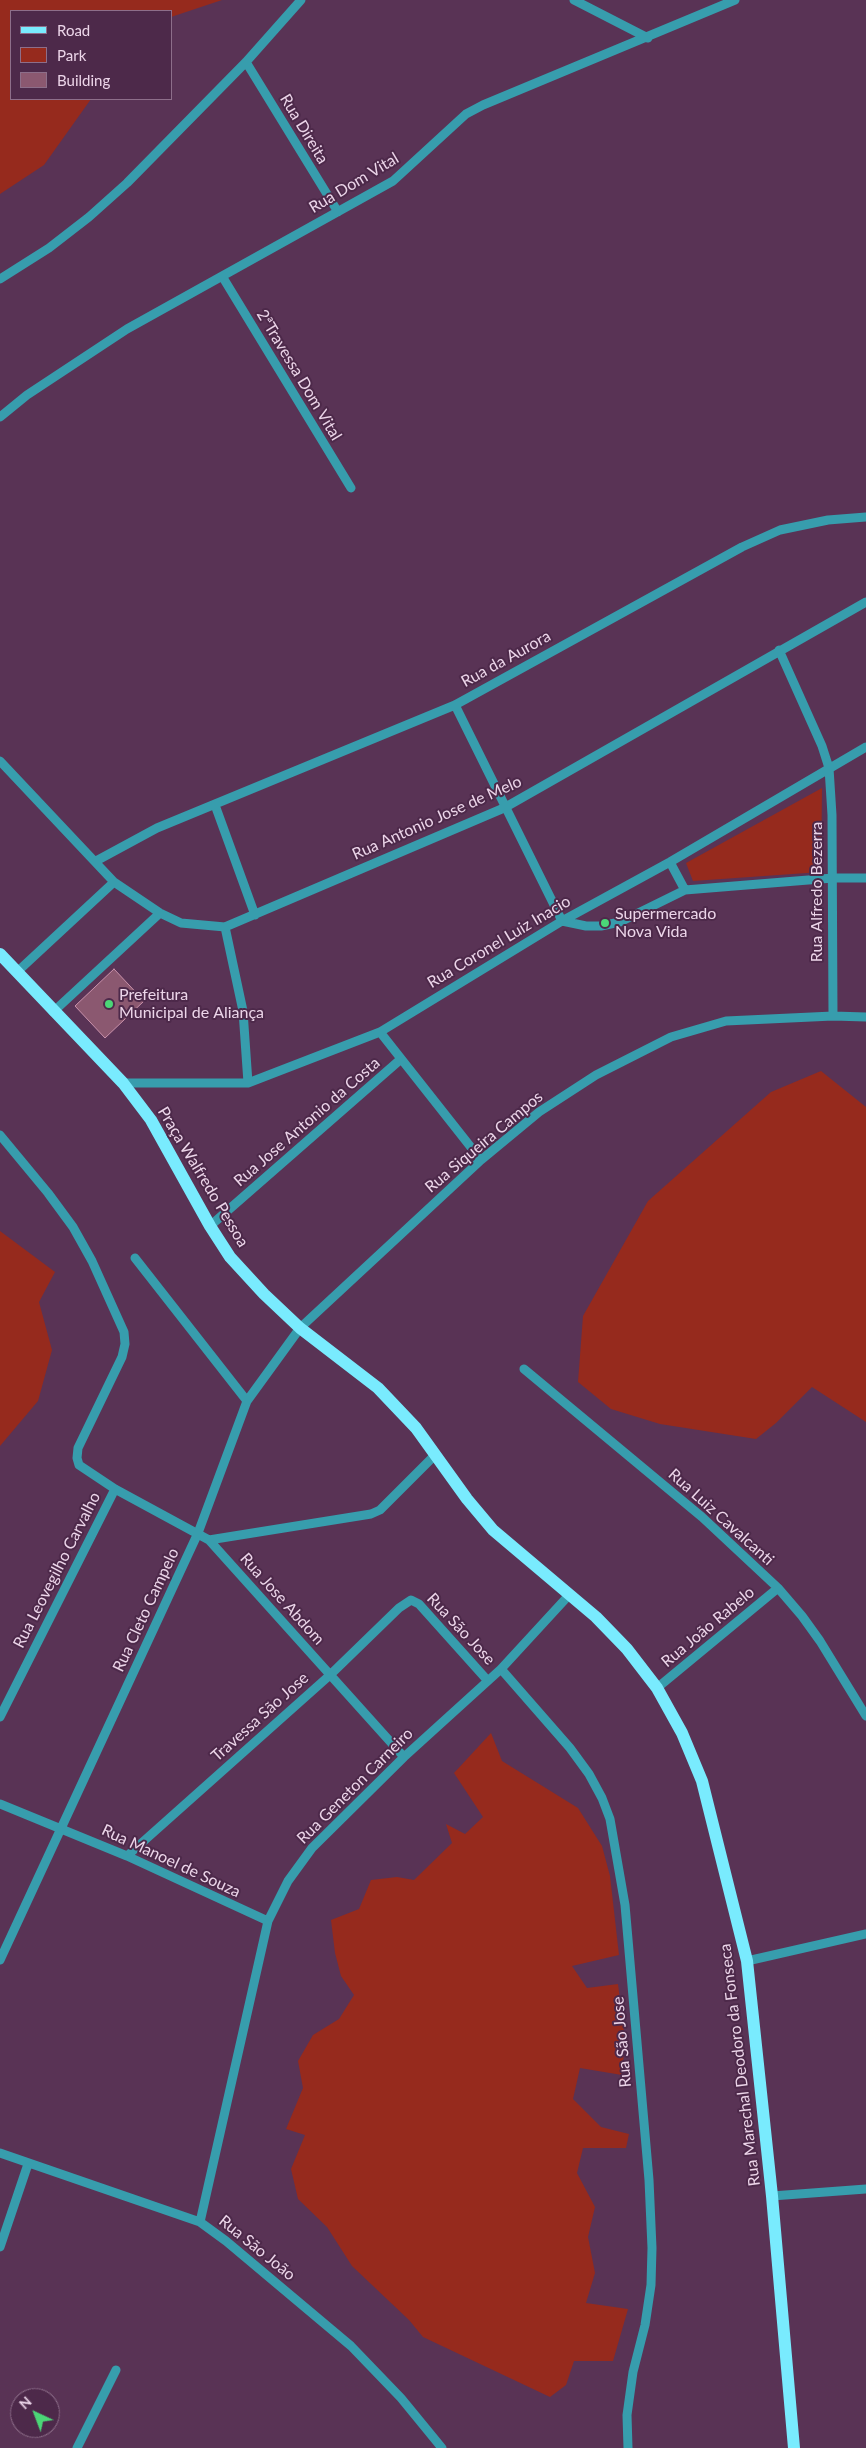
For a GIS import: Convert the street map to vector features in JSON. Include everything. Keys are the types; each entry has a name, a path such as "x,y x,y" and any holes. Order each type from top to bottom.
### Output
{"main road":[{"name":"Praça Walfredo Pessoa","path":"0,954 53,1012 123,1083 151,1120 210,1226 230,1257 264,1294 300,1328 378,1388 416,1428"},
{"name":"Rua Marechal Deodoro da Fonseca","path":"416,1428 467,1499 493,1530 570,1594 627,1650 657,1688 682,1733 702,1782 747,1960 772,2196 794,2448"}],"street":[{"path":"0,279 49,248 102,206 127,183 246,62 300,0"},
{"path":"574,0 648,38"},
{"name":"Rua Dom Vital","path":"0,418 27,394 127,329 393,181 466,114 734,0"},
{"name":"Rua Direita","path":"246,62 338,212"},
{"name":"2ªTravessa Dom Vital","path":"222,276 351,488"},
{"name":"Rua da Aurora","path":"96,861 157,828 455,705 742,547 780,530 828,520 866,517"},
{"name":"Rua Antonio Jose de Melo","path":"0,761 114,882 160,913 181,924 225,927 504,808 866,602"},
{"name":"Rua Alfredo Bezerra","path":"779,650 830,768 833,878 833,1016"},
{"path":"455,705 504,808 562,921 586,926 601,926 620,922 685,890 833,878 866,878"},
{"name":"Rua Coronel Luiz Inacio","path":"123,1083 248,1083 380,1032 562,921 670,862 866,747"},
{"path":"215,805 255,915"},
{"path":"670,862 685,890"},
{"path":"17,972 114,882"},
{"path":"53,1012 160,913"},
{"path":"225,927 244,1011 248,1083"},
{"name":"Rua Siqueira Campos","path":"247,1400 300,1328 481,1160 539,1112 596,1075 671,1036 726,1021 833,1016 866,1017"},
{"path":"380,1032 481,1160"},
{"name":"Rua Jose Antonio da Costa","path":"210,1226 401,1059"},
{"name":"Rua Jose Abdom","path":"0,1135 48,1193 73,1227 92,1261 124,1332 126,1344 122,1357 78,1448 77,1458 84,1470 115,1490 209,1540 404,1757"},
{"path":"135,1258 247,1400"},
{"name":"Rua Luiz Cavalcanti","path":"524,1369 702,1517 778,1588 816,1635 866,1716"},
{"name":"Rua Cleto Campelo","path":"0,1960 198,1533 247,1400"},
{"path":"209,1540 371,1514 380,1510 435,1455"},
{"name":"Rua Leovegilho Carvalho","path":"0,1717 115,1490"},
{"name":"Rua João Rabelo","path":"657,1688 778,1588"},
{"name":"Rua Geneton Carneiro","path":"200,2222 268,1922 288,1880 312,1848 404,1757 501,1669 570,1594"},
{"name":"Travessa São Jose","path":"127,1856 330,1675 398,1608 410,1600"},
{"name":"Rua São Jose","path":"410,1600 419,1604 488,1681"},
{"name":"Rua São Jose","path":"501,1669 570,1748 589,1774 602,1798 610,1819 625,1905 649,2180 652,2248 651,2285 645,2326 633,2372 627,2415 628,2448"},
{"name":"Rua Manoel de Souza","path":"0,1804 127,1856 268,1922"},
{"path":"747,1960 866,1934"},
{"name":"Rua São João","path":"0,2153 200,2222 226,2241 351,2346 402,2398 442,2448"},
{"path":"0,2247 28,2164"},
{"path":"772,2196 866,2189"},
{"path":"77,2448 116,2370"}],"green space":[{"path":"0,0 222,0 172,17 172,10 10,10 10,100 90,100 44,165 0,194"},
{"path":"822,788 821,872 693,881 686,863"},
{"path":"821,1071 866,1107 866,1422 812,1387 776,1423 756,1439 660,1424 611,1409 578,1382 583,1316 648,1201 771,1092"},
{"path":"0,1231 55,1272 39,1302 52,1350 38,1401 0,1446"},
{"path":"491,1733 502,1761 578,1808 602,1846 610,1876 619,1955 572,1966 587,1988 618,1984 625,2039 622,2075 580,2068 573,2099 601,2127 629,2134 626,2148 583,2148 577,2173 595,2207 588,2237 595,2273 586,2303 628,2309 613,2361 574,2361 566,2385 550,2397 423,2337 409,2320 352,2266 327,2227 298,2199 291,2169 305,2135 286,2129 303,2088 298,2061 313,2035 339,2019 354,1995 341,1976 335,1953 331,1920 359,1909 371,1880 397,1877 414,1880 452,1843 446,1824 465,1834 483,1817 454,1773"}],"building":[{"name":"Prefeitura Municipal de Aliança","path":"114,969 144,1001 105,1038 75,1006"}],"place":[{"name":"Supermercado Nova Vida","path":"605,923"},
{"name":"Prefeitura Municipal de Aliança","path":"109,1004"}]}
